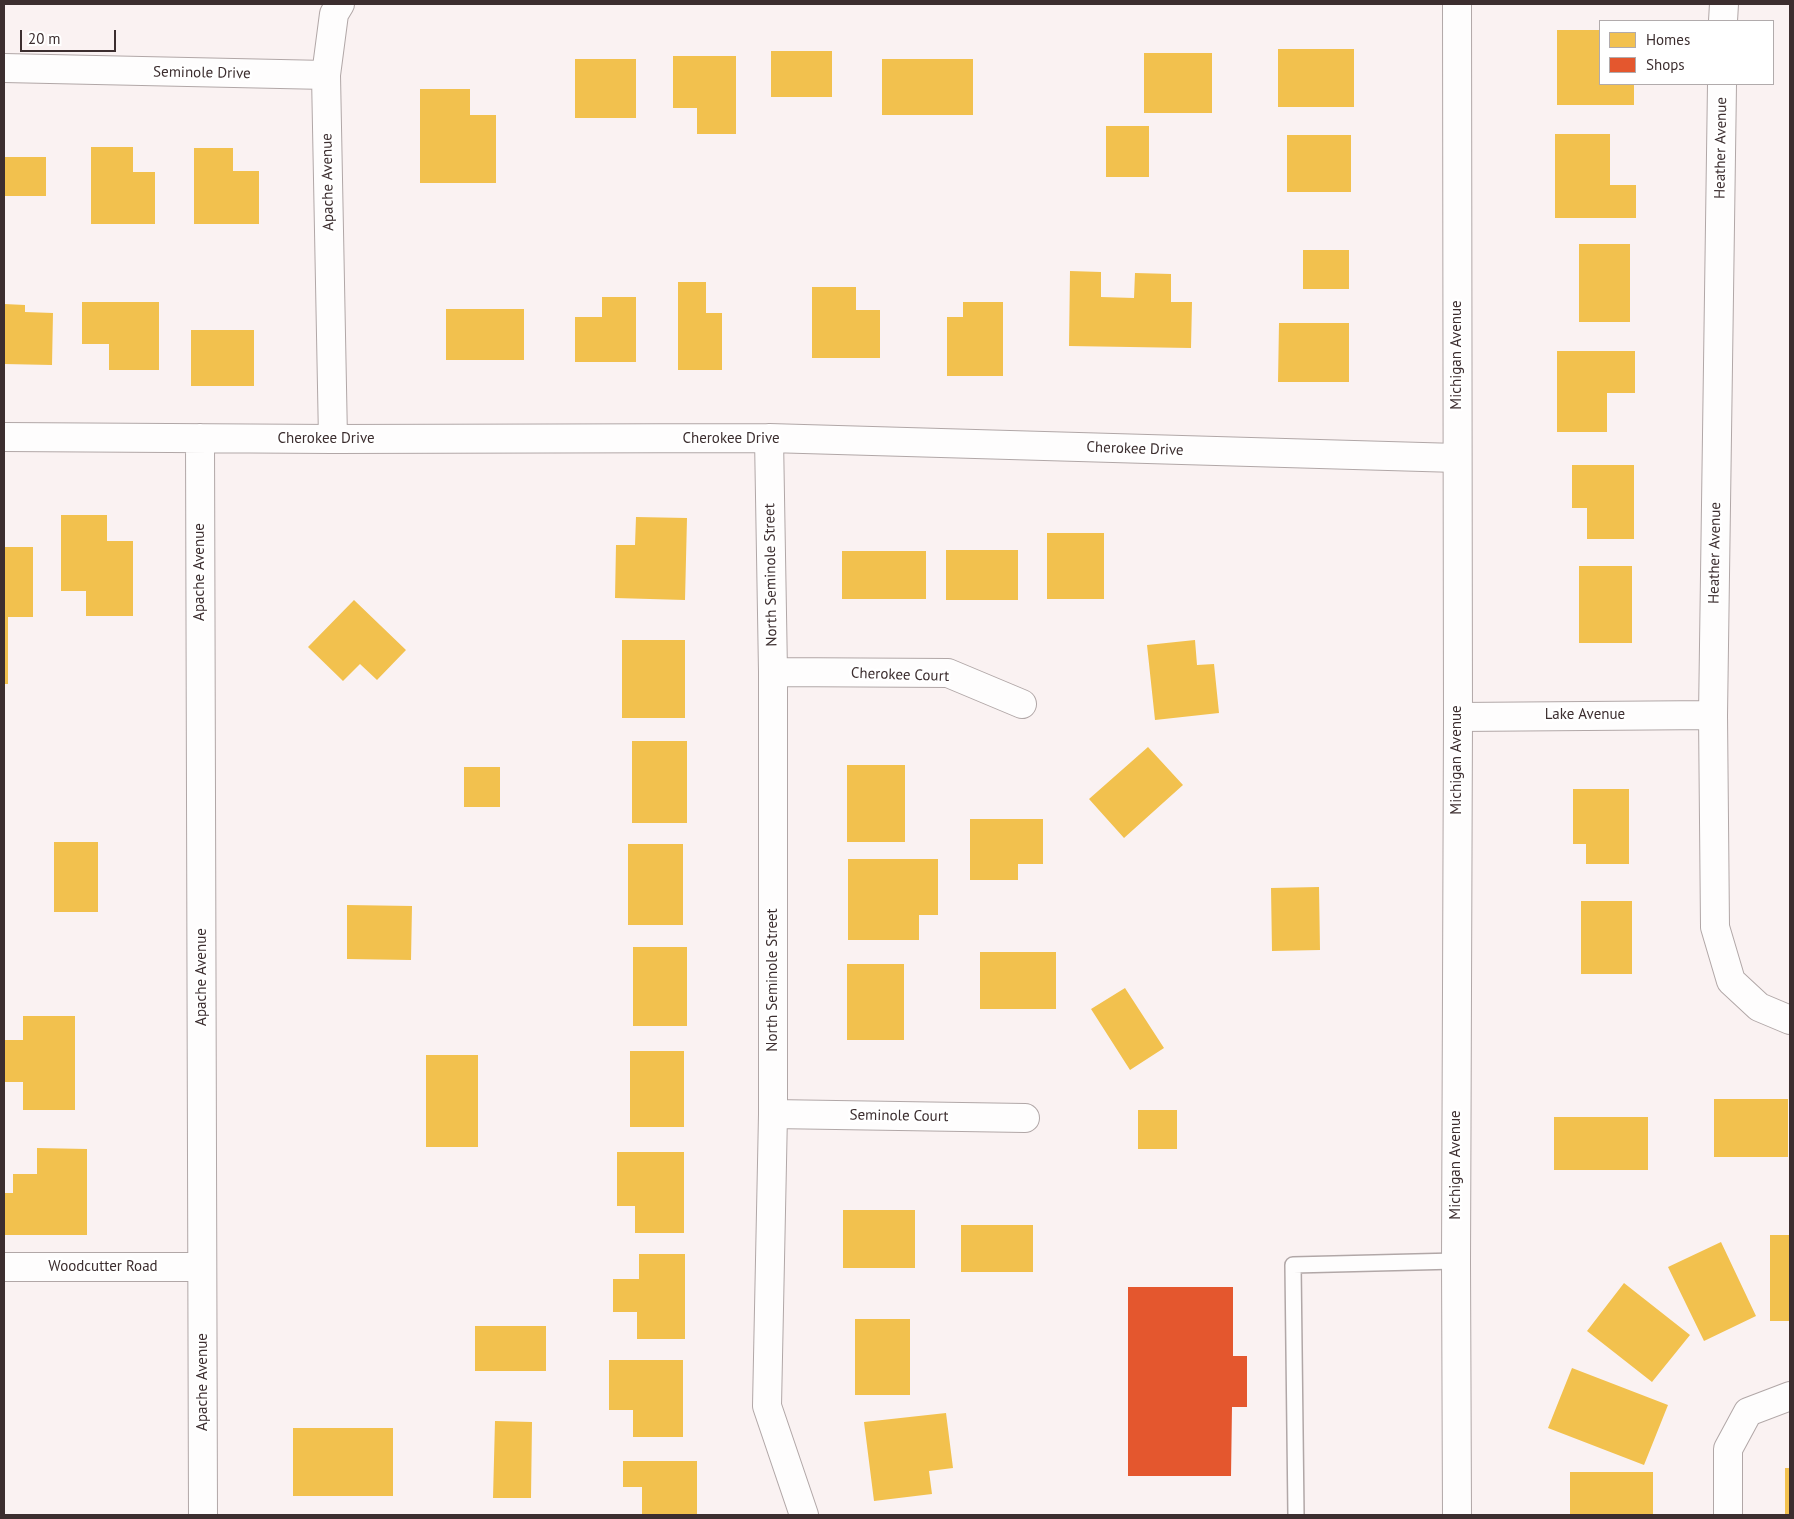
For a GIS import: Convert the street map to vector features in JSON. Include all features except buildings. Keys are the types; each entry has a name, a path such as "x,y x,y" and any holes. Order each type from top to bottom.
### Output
{"street":[{"path":"326,75 334,14 340,4"},
{"name":"Michigan Avenue","path":"1457,4 1457,1515"},
{"path":"1724,4 1724,20"},
{"name":"Seminole Drive","path":"4,68 326,75"},
{"name":"Apache Avenue","path":"326,75 333,439"},
{"name":"Heather Avenue","path":"1722,85 1713,715 1716,927 1730,981 1759,1007 1790,1020"},
{"name":"Cherokee Drive","path":"4,438 769,438 1457,458"},
{"name":"Apache Avenue","path":"200,438 203,1515"},
{"name":"North Seminole Street","path":"769,438 773,672 773,1114 767,1406 804,1515"},
{"name":"Cherokee Court","path":"773,672 948,673 1022,704"},
{"name":"Lake Avenue","path":"1458,717 1713,715"},
{"name":"Seminole Court","path":"773,1114 1025,1118"},
{"name":"Woodcutter Road","path":"4,1267 202,1267"},
{"path":"1728,1515 1728,1449 1748,1412 1790,1396"}],"lane":[{"path":"1296,1515 1293,1265 1456,1261"}]}
